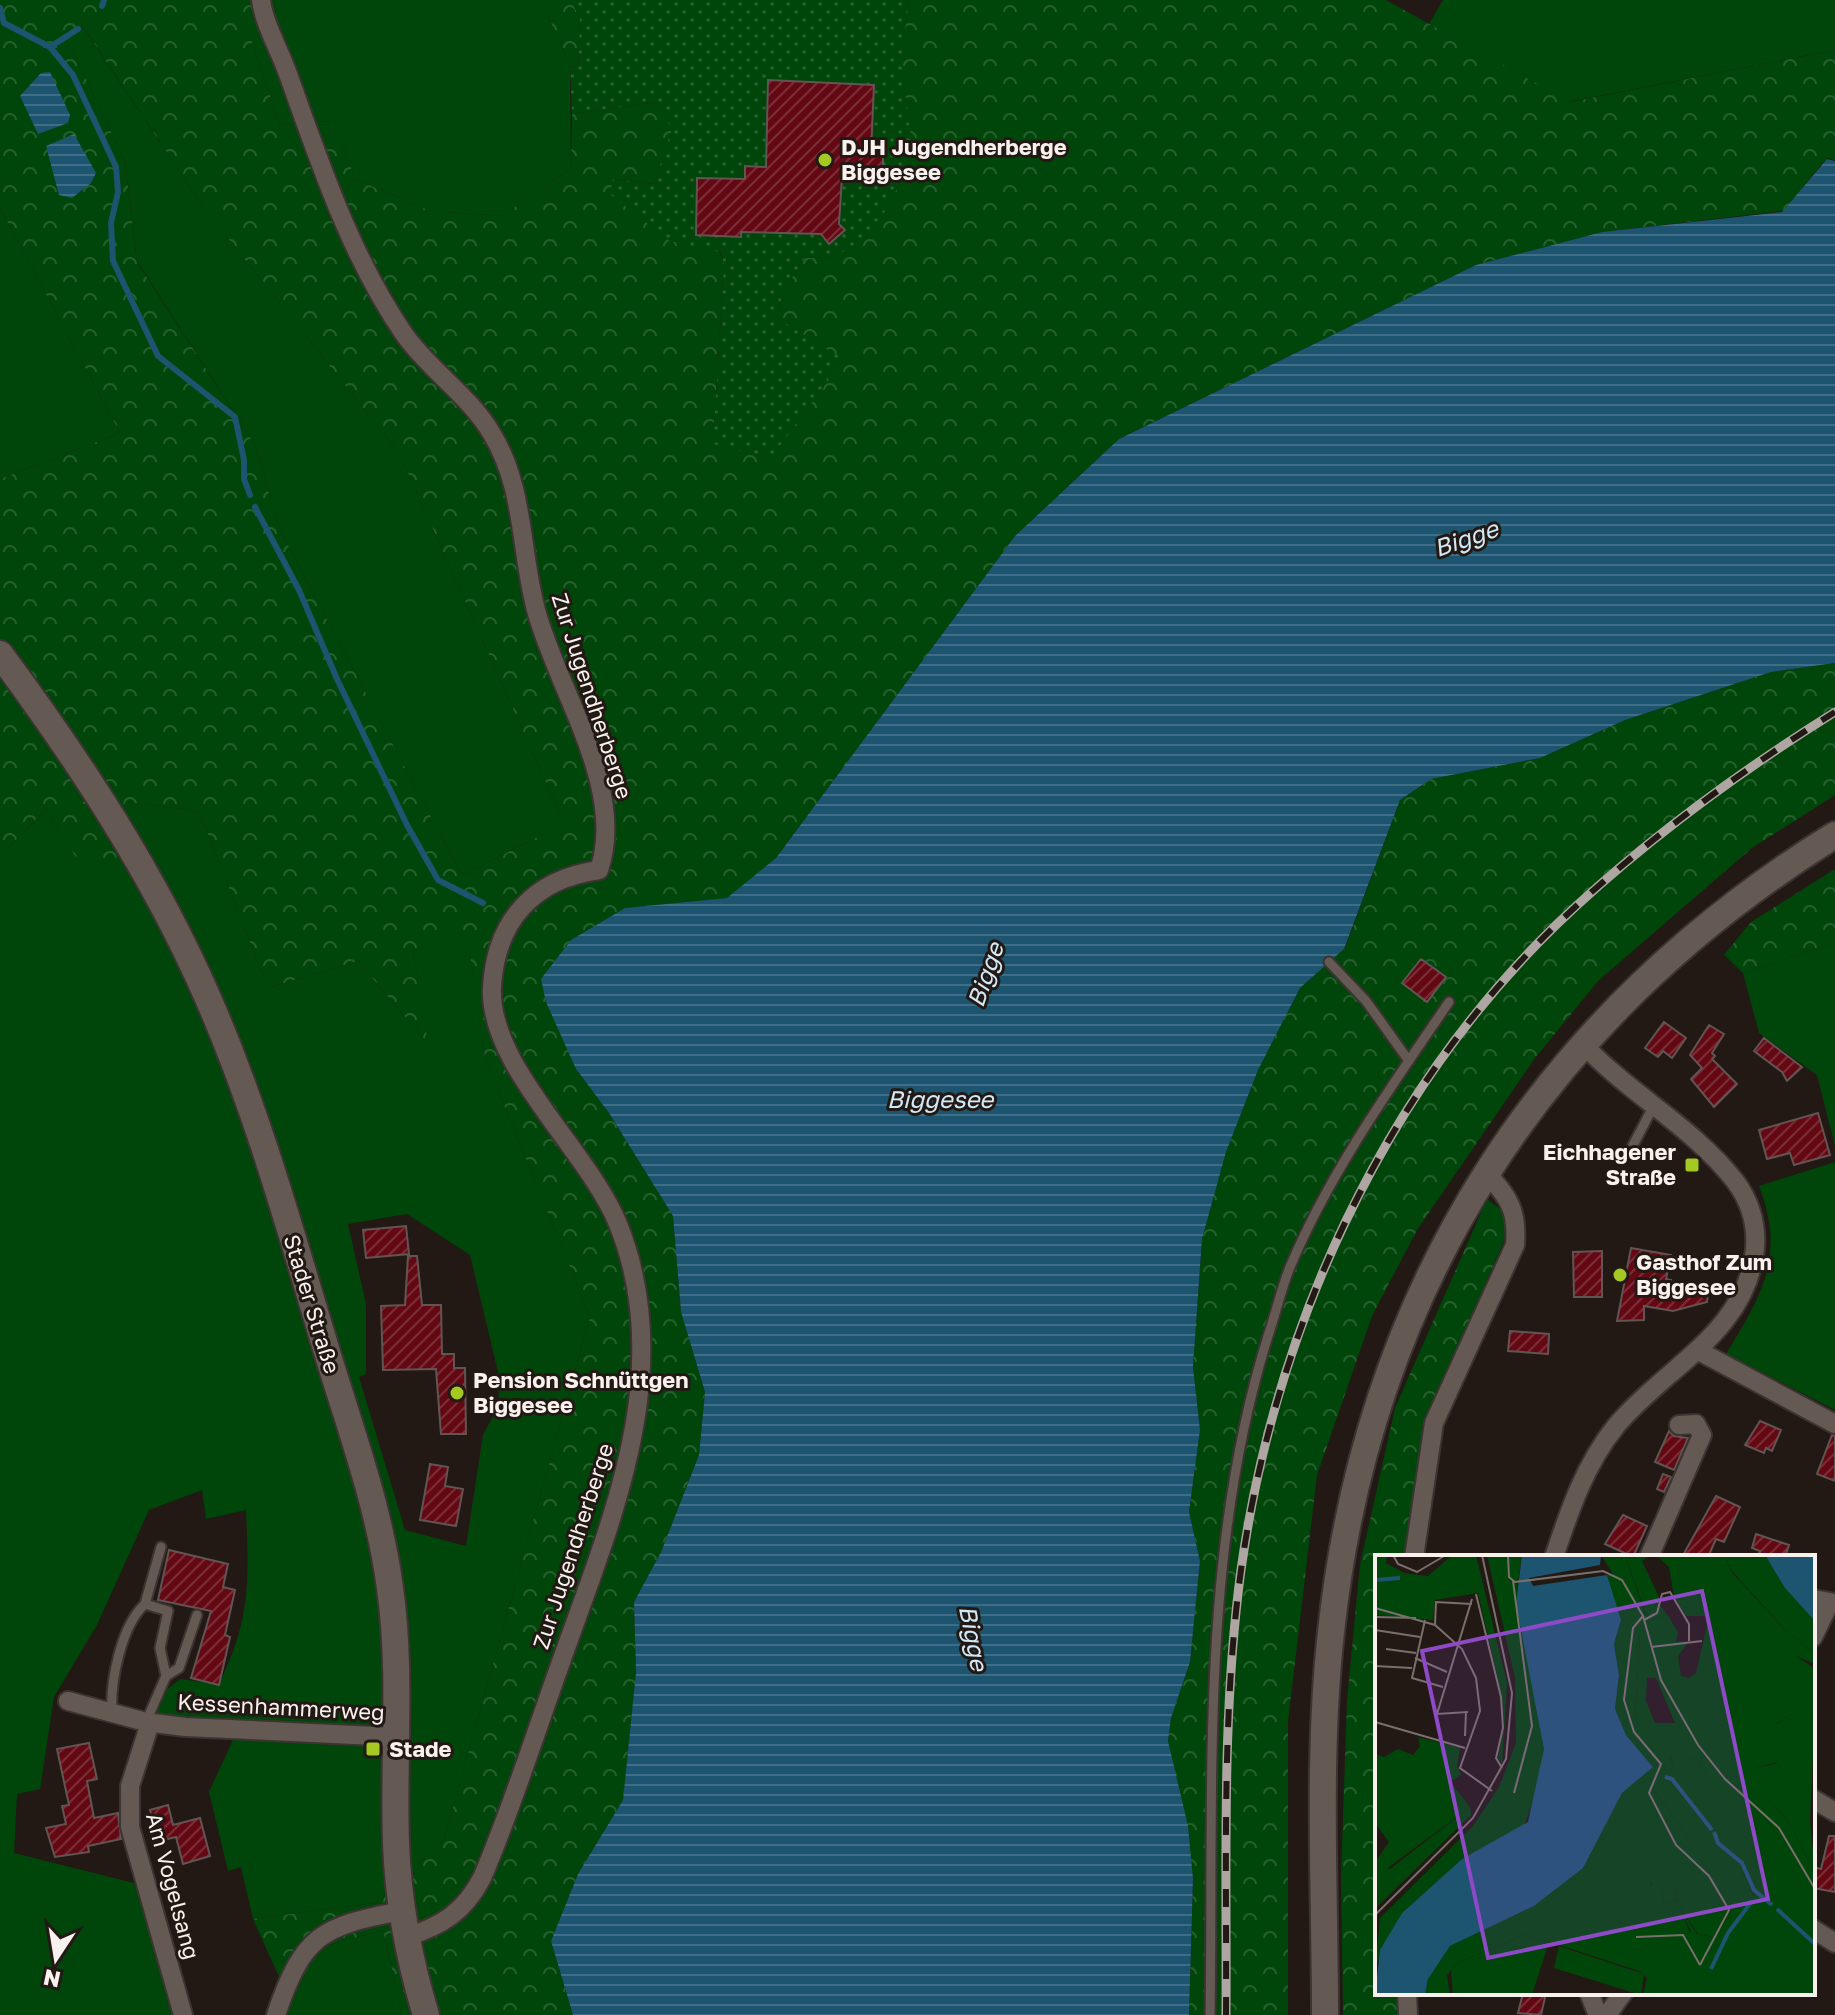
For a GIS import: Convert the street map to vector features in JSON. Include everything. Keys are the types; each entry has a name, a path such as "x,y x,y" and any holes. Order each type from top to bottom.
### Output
{"street":[{"name":"Zur Jugendherberge","path":"261,0 341,220 405,335 473,408 492,433 505,461 521,511 536,610 601,787 607,820 608,844 599,870 570,874 543,886 523,907 507,931 492,988 495,1022 510,1058 595,1178 618,1225 635,1282 642,1341 642,1384 634,1438 599,1555 482,1878 460,1911 435,1928 406,1937"},
{"name":"Stader Straße","path":"0,654 92,784 145,870 197,974 230,1055 287,1221 376,1515 390,1585 397,1652 396,1845 406,1937 426,2015"},
{"path":"1325,2015 1325,1710 1331,1633 1360,1461 1392,1359 1418,1296 1485,1171 1582,1043 1688,939 1738,900 1835,835"},
{"path":"1555,1555 1576,1492 1616,1426 1721,1325 1745,1291 1752,1274 1756,1231 1751,1210 1737,1183 1689,1132 1602,1065 1582,1043"},
{"path":"1414,1555 1434,1423 1515,1245 1517,1217 1501,1189 1485,1171"},
{"path":"1697,1350 1835,1424"},
{"path":"1650,1555 1702,1435 1696,1424 1679,1425"},
{"path":"1815,1628 1821,1600"},
{"name":"Kessenhammerweg","path":"68,1701 148,1722 237,1732 397,1737"},
{"name":"Am Vogelsang","path":"148,1722 130,1786 129,1817 183,2015"},
{"path":"1815,1800 1835,1812"},
{"path":"276,2015 292,1971 314,1940 330,1929 402,1911"},
{"path":"1815,1930 1835,1943"},
{"path":"1407,1995 1408,2015"},
{"path":"1590,1995 1598,2015"},
{"path":"1607,2015 1622,1995"}],"lane":[{"path":"1329,962 1366,1001 1409,1061"},
{"path":"1210,2015 1211,1738 1221,1565 1249,1398 1289,1269 1319,1206 1449,1002"},
{"path":"1629,1153 1654,1105"},
{"path":"112,1713 110,1688 119,1655 137,1611 145,1604 161,1547"},
{"path":"145,1604 168,1611 160,1648 166,1676 148,1722"},
{"path":"166,1676 179,1668 197,1615"}],"green space":[{"path":"0,0 252,0 252,43 280,125 334,121 355,179 430,211 502,216 571,168 572,114 658,102 673,129 654,184 614,179 670,241 719,251 724,263 713,444 805,339 778,319 782,292 805,258 834,257 913,153 900,61 909,0 1386,0 1570,102 1835,50 1835,160 1827,158 1783,211 1602,232 1476,265 1119,439 1015,536 776,858 728,898 625,908 576,1069 609,1113 673,1216 681,1312 705,1392 699,1455 661,1552 634,1602 636,1672 623,1800 578,1874 551,1941 573,2015 402,2015 383,1930 318,1948 291,2003 253,1919 376,1903 444,1840 590,1317 485,1058 467,933 413,951 428,1044 358,961 268,988 199,811 125,802 113,877 75,856 46,809 8,848 0,850 0,479 120,433 0,208","holes":["80,22 203,207 399,453 564,823 462,876 280,530 255,445 137,262 125,161 72,50"]},
{"path":"252,0 541,0 570,66 571,168 502,216 430,211 355,179 334,121 280,125 252,43"},
{"path":"541,0 571,0 580,19 578,67 570,66"},
{"path":"571,0 909,0 901,61 913,153 889,206 862,240 834,257 805,258 782,292 778,319 839,356 837,368 771,458 713,444 724,263 720,252 670,241 610,194 613,179 654,184 672,129 657,102 572,114 570,66 578,67 580,19"},
{"path":"1443,0 1835,0 1835,50 1568,102 1429,24"},
{"path":"79,21 203,207 399,453 564,823 462,876 280,530 255,445 137,261 125,161 72,50"},
{"path":"0,208 120,433 0,479"},
{"path":"1835,663 1835,795 1752,848 1598,981 1535,1058 1417,1230 1372,1316 1317,1475 1288,1722 1288,2015 1189,2015 1193,1879 1168,1741 1171,1718 1190,1662 1200,1561 1189,1512 1200,1430 1193,1367 1202,1239 1226,1152 1258,1070 1300,988 1345,948 1400,800 1431,779 1540,758 1625,720 1771,672"},
{"path":"125,802 199,811 268,988 358,961 427,1043 413,951 467,932 485,1058 590,1317 444,1840 376,1903 253,1919 241,1867 228,1871 209,1792 236,1733 150,1723 165,1691 180,1679 219,1684 237,1639 246,1599 246,1510 206,1519 202,1490 149,1510 97,1625 54,1697 40,1789 17,1794 14,1853 134,1883 178,2015 0,2015 0,850 8,848 46,809 75,856","holes":["407,1214 470,1255 498,1372 499,1405 483,1435 466,1546 405,1530 359,1377 366,1374 366,1304 348,1224"]},
{"path":"1835,869 1835,942 1743,973 1724,955 1751,922"},
{"path":"1835,942 1835,1146 1817,1075 1759,1033 1743,973"},
{"path":"1835,1162 1835,1410 1726,1354 1759,1293 1770,1254 1767,1211 1759,1186"},
{"path":"1487,1199 1507,1214 1504,1241 1427,1417 1405,1555 1375,1555 1375,1995 1397,1995 1398,2015 1343,2015 1341,1875 1347,1700 1360,1565 1395,1408"},
{"path":"383,1930 402,2015 285,2015 318,1948"}],"water":[{"path":"50,72 70,115 68,123 38,134 20,96 41,73"},
{"path":"74,134 96,173 91,183 72,198 59,195 46,146"},
{"name":"Biggesee","path":"1827,159 1835,161 1835,663 1771,672 1625,720 1540,758 1431,779 1400,800 1344,949 1300,988 1258,1070 1226,1152 1202,1239 1193,1367 1200,1430 1189,1512 1200,1561 1190,1662 1171,1718 1168,1741 1188,1826 1193,1879 1189,2015 573,2015 551,1941 578,1874 623,1800 636,1672 634,1602 661,1552 699,1455 705,1392 681,1312 673,1216 609,1113 576,1069 546,1002 541,979 571,940 625,908 727,898 776,858 1015,536 1119,439 1476,265 1602,232 1782,212"}],"building":[{"name":"DJH Jugendherberge Biggesee","path":"768,80 874,85 871,152 883,153 883,179 842,177 839,224 845,230 829,244 821,234 741,232 741,237 696,235 697,178 745,179 745,166 766,167"},
{"path":"1421,959 1446,977 1427,1002 1402,983"},
{"path":"1664,1022 1686,1038 1672,1058 1663,1051 1658,1057 1645,1048"},
{"path":"1709,1025 1724,1034 1712,1053 1715,1056 1712,1059 1737,1084 1714,1107 1691,1079 1702,1068 1690,1055"},
{"path":"1764,1038 1802,1067 1787,1081 1782,1072 1754,1051"},
{"path":"1818,1113 1830,1155 1794,1165 1790,1153 1767,1159 1759,1130"},
{"path":"406,1226 409,1254 366,1258 363,1230"},
{"path":"1631,1248 1671,1255 1666,1279 1671,1280 1668,1294 1709,1283 1707,1302 1673,1311 1644,1306 1644,1320 1617,1321"},
{"path":"1602,1251 1602,1297 1574,1297 1573,1252"},
{"path":"408,1256 417,1256 422,1305 441,1305 442,1354 454,1354 454,1368 465,1368 466,1434 441,1434 436,1369 383,1370 381,1306 405,1305"},
{"path":"1510,1331 1549,1334 1548,1354 1508,1351"},
{"path":"1760,1421 1781,1430 1772,1451 1766,1448 1764,1453 1745,1445"},
{"path":"1669,1431 1674,1436 1688,1438 1674,1470 1655,1462"},
{"path":"1832,1435 1835,1436 1835,1481 1817,1474"},
{"path":"430,1464 448,1467 445,1486 463,1489 456,1526 420,1520"},
{"path":"1663,1474 1671,1477 1664,1492 1657,1489"},
{"path":"1716,1496 1740,1507 1724,1542 1716,1539 1709,1555 1683,1555"},
{"path":"1623,1515 1647,1526 1634,1555 1605,1544"},
{"path":"1756,1534 1789,1545 1786,1555 1759,1555 1760,1551 1752,1548"},
{"path":"169,1550 228,1564 223,1587 235,1590 225,1635 230,1637 219,1685 191,1678 211,1611 158,1600"},
{"path":"89,1743 97,1779 87,1781 94,1818 118,1813 121,1839 88,1846 89,1852 55,1857 46,1828 66,1824 62,1806 69,1805 57,1749"},
{"path":"168,1805 173,1825 200,1818 210,1856 183,1864 176,1837 159,1841 150,1810"},
{"path":"1829,1836 1835,1836 1835,1892 1815,1888 1815,1868 1821,1869"},
{"path":"1522,1995 1546,1995 1541,2015 1518,2013"}],"waterway":[{"path":"102,6 104,0"},
{"path":"0,8 4,23 50,47 73,75 116,167 118,192 111,223 113,261 158,356 235,417 244,460 244,479 250,495"},
{"path":"50,47 78,29"},
{"path":"255,507 299,590 337,679 407,825 438,880 483,903"}],"railway":[{"path":"1226,2015 1228,1736 1241,1570 1257,1481 1280,1393 1309,1306 1345,1222 1388,1142 1437,1065 1493,993 1555,926 1620,867 1689,812 1835,712"}],"place":[{"name":"DJH Jugendherberge Biggesee","path":"825,160"},
{"name":"Eichhagener Straße","path":"1692,1165"},
{"name":"Gasthof Zum Biggesee","path":"1620,1275"},
{"name":"Pension Schnüttgen Biggesee","path":"457,1393"},
{"name":"Stade","path":"373,1749"}],"water label":[{"name":"Bigge","path":"1466,539"},
{"name":"Bigge","path":"986,975"},
{"name":"Bigge","path":"973,1638"}]}
